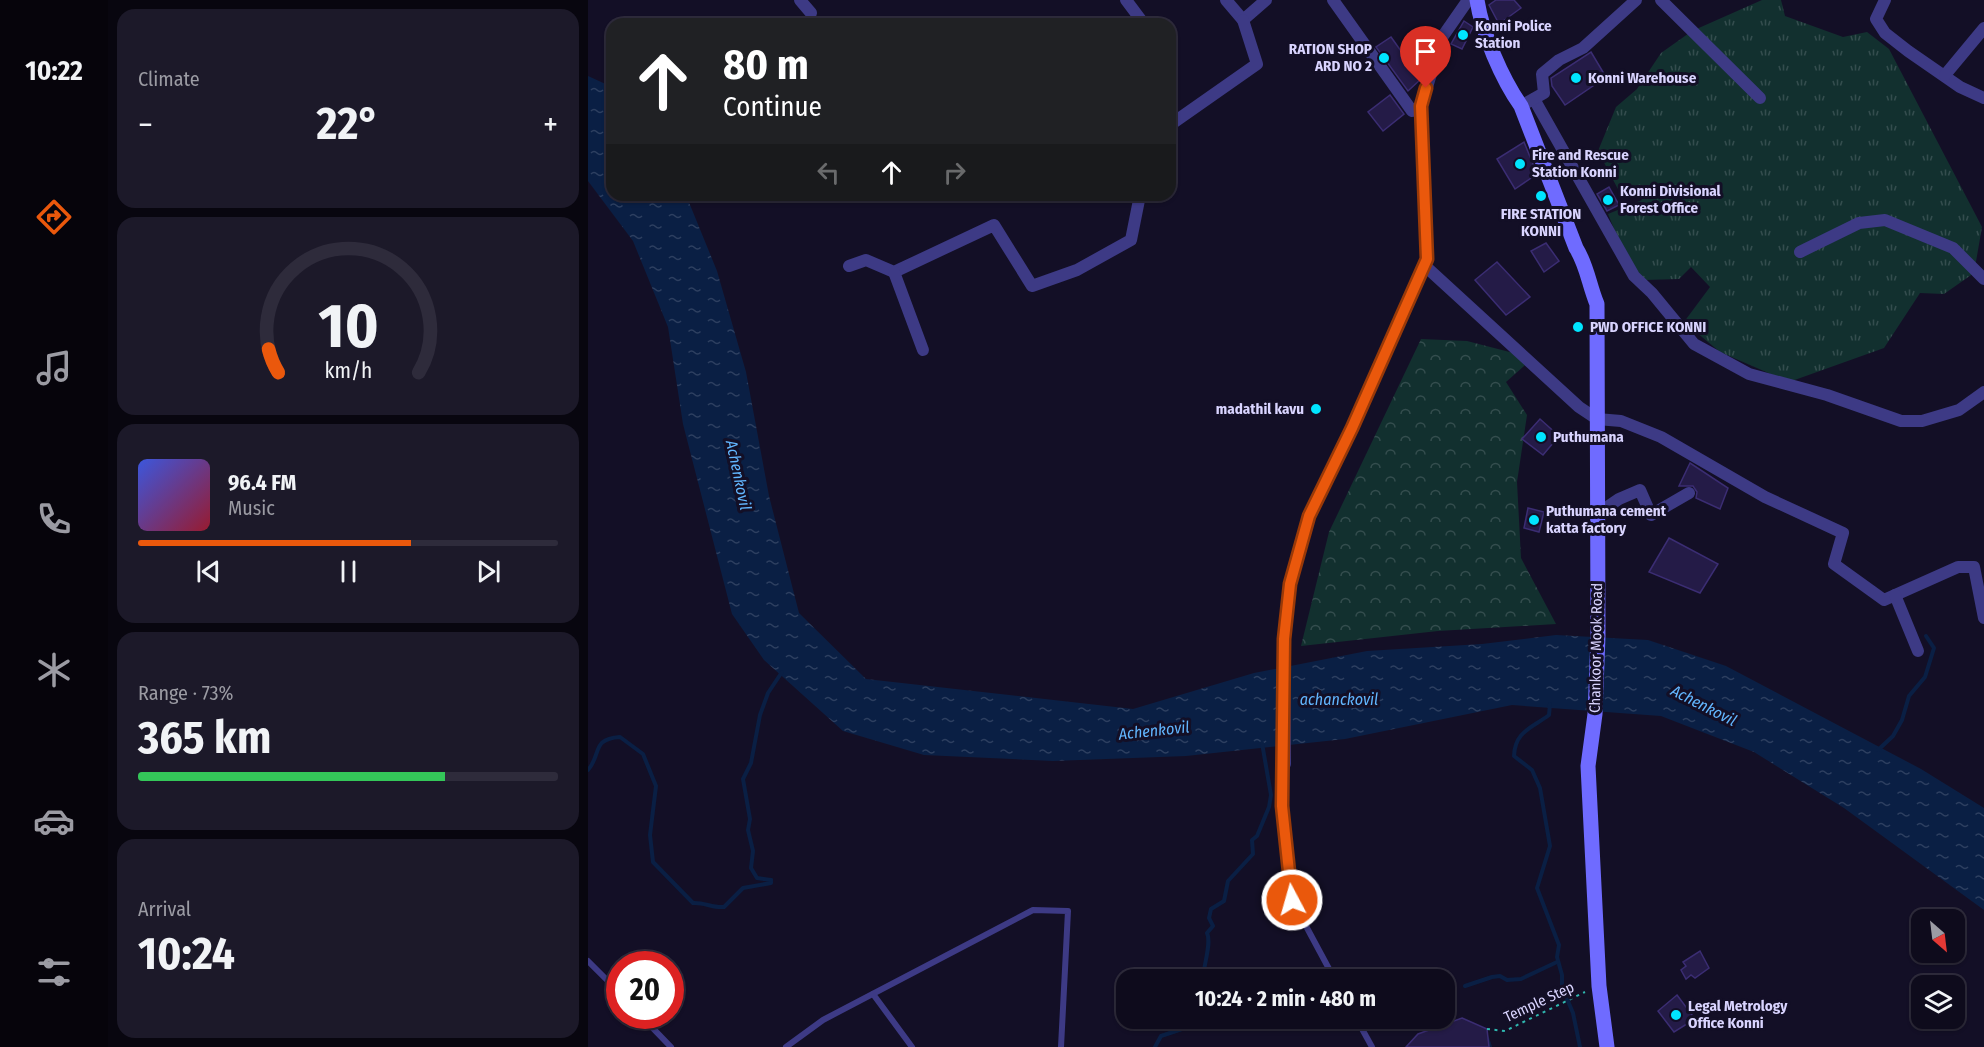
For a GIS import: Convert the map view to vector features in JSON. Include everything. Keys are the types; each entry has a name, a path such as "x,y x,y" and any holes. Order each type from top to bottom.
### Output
{"main road":[{"name":"Chankoor Mook Road","path":"1477,0 1487,35 1513,94 1528,102 1576,248 1586,263 1589,283 1597,304 1598,636 1595,714 1588,766 1599,986 1607,1047"}],"street":[{"path":"800,0 811,13"},
{"path":"1126,0 1140,18"},
{"path":"1176,121 1257,64 1243,20 1226,0"},
{"path":"1243,20 1266,0"},
{"path":"1333,0 1412,111"},
{"path":"1285,764 1284,639 1290,584 1309,516 1352,428 1427,259 1421,106 1443,36 1468,0"},
{"path":"1636,0 1583,48 1550,66 1542,74 1544,93 1528,102 1634,276 1652,293 1694,344 1749,374 1827,395 1901,421 1922,421 1959,410 1984,392"},
{"path":"1662,0 1760,98"},
{"path":"1885,0 1876,19 1885,33 1960,87 1984,98"},
{"path":"1945,75 1984,28"},
{"path":"894,272 994,225 1032,286 1077,270 1131,240 1139,201"},
{"path":"1800,252 1858,223 1885,220 1953,248 1984,279"},
{"path":"849,266 866,260 894,272 924,350"},
{"path":"1424,265 1565,394 1597,419 1621,421 1661,437 1765,497 1843,533 1834,564 1884,600 1958,567 1974,567 1984,618"},
{"path":"1597,522 1619,499 1640,490 1651,515 1689,493"},
{"path":"1895,595 1918,651"}],"lane":[{"path":"1285,764 1282,806 1292,900 1329,969"},
{"path":"786,1047 823,1020 1033,909 1068,911 1061,1047"},
{"path":"588,961 606,979"},
{"path":"873,994 912,1047"},
{"path":"654,1029 671,1047"},
{"path":"1362,1029 1372,1047"}],"path":[{"name":"Temple Step","path":"1487,1029 1505,1031 1599,986"}],"green space":[{"path":"1762,0 1781,0 1785,16 1843,37 1867,32 1889,49 1982,227 1974,273 1944,294 1920,293 1884,348 1789,382 1720,352 1684,322 1710,287 1691,267 1679,279 1644,280 1630,268 1608,214 1642,200 1634,188 1620,193 1598,151 1616,107 1637,89 1661,53 1692,31"},
{"path":"1421,339 1467,341 1533,358 1506,382 1527,415 1517,482 1521,558 1556,624 1438,631 1301,646 1329,532"}],"water":[{"name":"achanckovil","path":"588,76 606,84 606,201 688,201 717,271 746,372 769,496 799,613 866,679 1133,709 1254,673 1367,651 1482,644 1556,635 1648,640 1726,666 1921,769 1984,808 1984,910 1844,808 1754,752 1661,716 1512,705 1345,739 1186,756 1053,761 924,755 843,731 764,660 732,614 683,424 668,327 633,241 588,181"}],"building":[{"path":"1496,0 1514,0 1521,8 1499,24 1489,5"},
{"name":"Konni Police Station","path":"1464,21 1473,27 1462,49 1451,44"},
{"path":"1391,37 1421,79 1408,91 1376,47"},
{"name":"Konni Warehouse","path":"1591,52 1606,77 1565,105 1552,86 1551,78"},
{"path":"1390,95 1404,114 1383,131 1368,112"},
{"name":"Fire and Rescue Station Konni","path":"1524,142 1537,174 1515,189 1497,159"},
{"name":"Konni Divisional Forest Office","path":"1609,187 1619,205 1607,211 1597,194"},
{"path":"1546,243 1559,261 1544,272 1531,251"},
{"path":"1497,262 1530,297 1506,315 1475,280"},
{"name":"Puthumana","path":"1540,419 1559,436 1543,455 1522,439"},
{"path":"1690,463 1728,488 1720,509 1696,498 1697,492 1693,486 1679,486"},
{"name":"Puthumana cement katta factory","path":"1528,508 1544,512 1539,532 1524,528"},
{"path":"1669,538 1718,564 1700,593 1649,572"},
{"path":"1700,951 1709,968 1695,978 1691,975 1686,979 1681,970 1686,966 1683,962"},
{"name":"Legal Metrology Office Konni","path":"1677,995 1695,1019 1674,1032 1658,1011"},
{"path":"1462,1018 1487,1029 1489,1047 1406,1047 1418,1034 1432,1029 1455,1029 1455,1021"}],"waterway":[{"path":"1878,750 1893,736 1902,720 1909,696 1925,677 1934,648 1926,636"},
{"path":"771,880 757,878 751,868 753,851 748,830 750,819 743,779 751,763 760,715 768,693 782,672"},
{"path":"1550,704 1549,715 1521,735 1514,756 1532,770 1540,788 1550,846 1537,888 1559,945 1557,957 1562,975 1562,987 1573,1013 1580,1047"},
{"path":"588,770 598,748 611,738 620,737 643,754 656,786 650,835 653,862 693,903 724,907 743,888 771,883 771,880"},
{"path":"1204,969 1207,933 1213,926 1209,918 1211,909 1224,901 1228,881 1253,854 1252,840 1257,836 1269,807 1271,795 1262,743"},
{"path":"1465,986 1492,977 1500,976 1507,980 1521,979 1557,962"},
{"path":"1155,1047 1161,1036 1182,1029"},
{"path":"1487,1038 1490,1047"}],"place":[{"name":"Konni Police Station","path":"1463,35"},
{"name":"RATION SHOP ARD NO 2","path":"1384,58"},
{"name":"Konni Warehouse","path":"1576,78"},
{"name":"Fire and Rescue Station Konni","path":"1520,164"},
{"name":"FIRE STATION KONNI","path":"1541,196"},
{"name":"Konni Divisional Forest Office","path":"1608,200"},
{"name":"PWD OFFICE KONNI","path":"1578,327"},
{"name":"madathil kavu","path":"1316,409"},
{"name":"Puthumana","path":"1541,437"},
{"name":"Puthumana cement katta factory","path":"1534,520"},
{"name":"Legal Metrology Office Konni","path":"1676,1015"}],"route":[{"path":"1292,900 1282,806 1285,764 1284,639 1290,584 1309,516 1352,428 1427,259 1422,187 1421,106 1426,88"}],"water label":[{"name":"Achenkovil","path":"739,475"},
{"name":"Achenkovil","path":"1704,705"},
{"name":"Achenkovil","path":"1154,730"}]}
